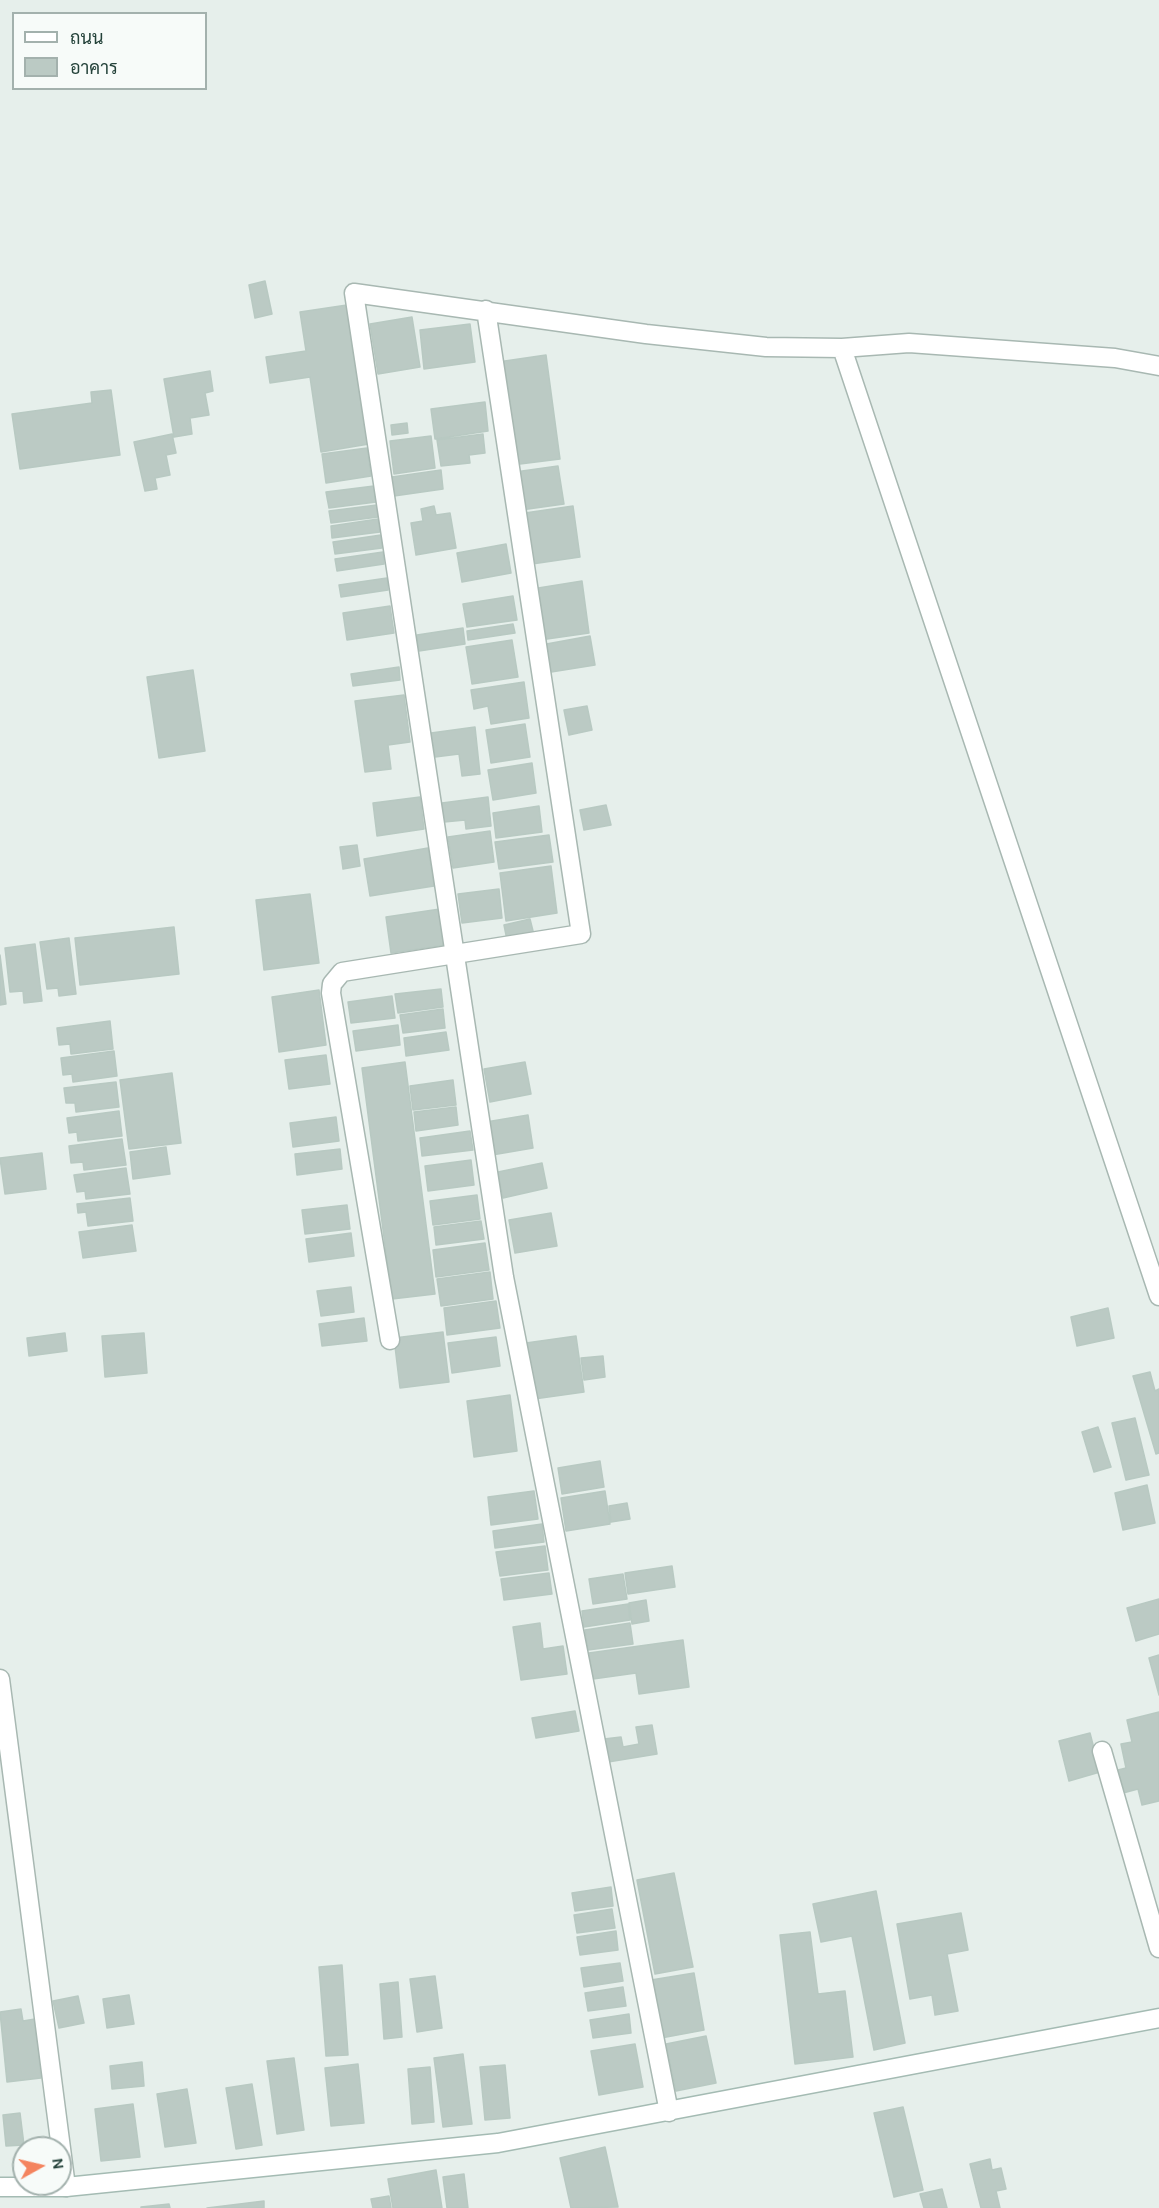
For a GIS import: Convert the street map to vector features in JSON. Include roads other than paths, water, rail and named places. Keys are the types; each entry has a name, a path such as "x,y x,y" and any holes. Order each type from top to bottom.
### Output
{"street":[{"path":"669,2112 504,1277 354,293 646,334 766,346 842,348 909,343 1115,358 1159,366"},
{"path":"390,1340 331,993 332,984 342,972 455,956 581,934 486,310"},
{"path":"842,348 1159,1296"},
{"path":"0,1679 59,2136"},
{"path":"1102,1751 1159,1948"},
{"path":"72,2186 498,2143 1159,2018"}]}
